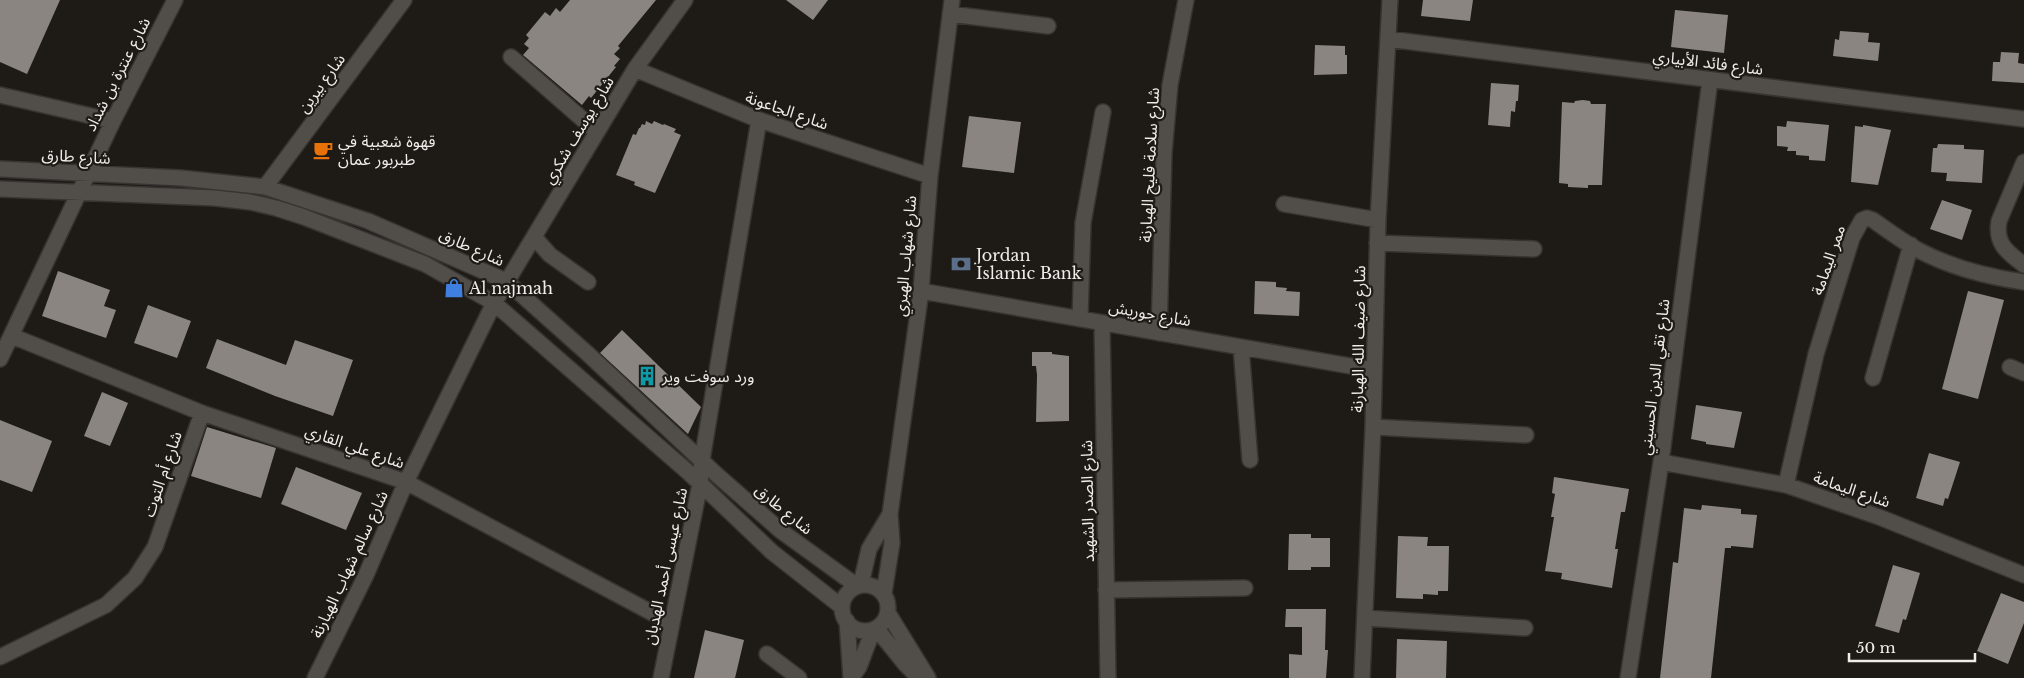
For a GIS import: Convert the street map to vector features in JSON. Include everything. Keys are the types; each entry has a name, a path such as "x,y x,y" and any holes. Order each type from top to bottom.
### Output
{"street":[{"name":"شارع عنترة بن شداد","path":"0,359 78,192 174,0"},
{"name":"شارع بيرين","path":"265,187 404,0"},
{"name":"شارع يوسف شكري","path":"506,281 534,237 596,130 635,69 685,0"},
{"name":"شارع سلامة فليح الهبارنة","path":"1159,332 1164,153 1170,85 1186,0"},
{"name":"شارع ضيف الله الهبارنة","path":"1362,678 1373,427 1378,220 1390,0"},
{"path":"951,7 1048,26"},
{"name":"شارع شهاب الهبري","path":"884,593 892,543 890,514 921,291 930,176 951,7"},
{"name":"شارع فائد الأبياري","path":"1388,39 2024,119"},
{"path":"510,57 596,130"},
{"name":"شارع الجاعونة","path":"635,69 758,120 930,176"},
{"name":"شارع تقي الدين الحسيني","path":"1628,678 1661,462 1710,80"},
{"path":"0,95 113,121"},
{"path":"1080,319 1083,223 1103,112"},
{"name":"شارع عيسى أحمد الهدبان","path":"661,678 700,484 702,460 758,120"},
{"path":"2024,162 1999,221 1998,238 2006,251 2024,265"},
{"name":"شارع طارق","path":"0,169 217,181 265,187 368,221 506,281 781,531 859,585"},
{"path":"0,189 215,198 276,208 425,264 494,303 680,465 772,552 844,614 858,630 874,629 884,622 888,613 889,603 884,593 870,584 859,585 846,594 844,614 851,678"},
{"path":"1284,204 1378,220"},
{"name":"ممر اليمامة","path":"1786,485 1816,354 1856,228 1862,220 1867,218 1873,220 1911,245 1939,260 1991,276 2024,282"},
{"path":"534,237 550,255 588,282"},
{"path":"1378,243 1534,249"},
{"path":"1873,378 1911,245"},
{"name":"شارع سالم شهاب الهبارنة","path":"314,678 366,575 406,482 506,281"},
{"name":"شارع جوريش","path":"921,291 1373,370"},
{"name":"شارع الصدر الشهيد","path":"1102,323 1108,678"},
{"name":"شارع علي القاري","path":"12,336 202,413 406,482 671,623"},
{"path":"1240,347 1250,460"},
{"name":"شارع أم التوت","path":"0,657 106,605 135,578 155,547 202,413"},
{"path":"1373,427 1526,435"},
{"name":"شارع اليمامة","path":"1661,462 1786,485 1879,517 2024,575"},
{"name":"شارع شهاب الهبري","path":"859,585 869,549 890,514"},
{"path":"1106,590 1245,588"},
{"path":"888,613 928,678"},
{"path":"1365,618 1525,628"},
{"path":"851,678 862,659 874,629"},
{"path":"874,629 919,678"},
{"path":"767,654 799,678"}],"building":[{"path":"0,0 60,0 27,74 0,62"},
{"path":"570,0 656,0 618,46 620,48 614,54 620,59 614,66 616,67 591,98 589,96 582,105 523,55 529,48 524,44 529,38 526,35 545,12 550,16 556,8 560,12"},
{"path":"786,0 828,0 813,20"},
{"path":"1423,0 1473,0 1470,21 1421,16"},
{"path":"1675,10 1728,15 1724,53 1671,47"},
{"path":"1840,31 1869,33 1868,42 1880,43 1878,61 1833,56 1835,39 1839,40"},
{"path":"1315,45 1345,46 1347,74 1314,75"},
{"path":"2001,52 2019,53 2018,63 2024,64 2024,83 1992,81 1993,62 2000,62"},
{"path":"1491,83 1519,85 1515,112 1511,111 1510,127 1488,125"},
{"path":"1575,101 1590,101 1591,104 1606,104 1602,185 1588,185 1588,188 1568,187 1568,184 1559,183 1562,102 1574,103"},
{"path":"969,116 1021,122 1014,173 962,167"},
{"path":"646,121 652,124 654,121 664,124 676,129 674,132 681,135 655,193 634,185 635,182 616,175 633,134 636,135 639,128 642,124 645,125"},
{"path":"1787,121 1829,125 1825,161 1809,160 1809,156 1796,155 1796,151 1787,151 1788,147 1777,146 1777,126 1786,127"},
{"path":"1863,125 1891,130 1878,185 1851,182 1855,126 1863,127"},
{"path":"1938,144 1964,145 1964,149 1984,150 1982,183 1946,181 1947,173 1931,172 1933,148 1937,148"},
{"path":"1942,200 1972,210 1962,240 1930,229"},
{"path":"58,271 110,290 104,306 116,310 106,338 42,316"},
{"path":"1255,281 1276,282 1276,287 1287,288 1286,291 1300,292 1299,316 1254,314"},
{"path":"1968,291 2004,300 1978,399 1942,389"},
{"path":"148,305 191,321 177,358 134,343"},
{"name":"ورد سوفت وير","path":"622,330 701,407 688,434 600,353"},
{"path":"217,339 286,365 295,340 353,360 333,416 275,396 206,368"},
{"path":"1032,352 1052,352 1052,354 1069,356 1069,421 1036,422 1037,375 1036,366 1032,366"},
{"path":"102,392 128,403 110,446 84,436"},
{"path":"1696,405 1742,412 1734,448 1706,444 1706,442 1691,439"},
{"path":"0,420 52,441 32,492 0,480"},
{"path":"207,427 276,448 261,498 191,476"},
{"path":"1929,453 1960,462 1948,499 1945,498 1943,506 1916,498"},
{"path":"296,467 362,493 346,530 281,504"},
{"path":"1554,477 1629,489 1625,512 1621,512 1615,549 1618,549 1612,588 1561,579 1562,573 1545,571 1554,517 1551,517 1555,494 1552,493"},
{"path":"1702,505 1741,509 1741,514 1757,515 1753,548 1731,546 1731,548 1725,548 1711,678 1660,678 1673,562 1678,563 1684,508 1701,510"},
{"path":"1289,534 1311,534 1311,538 1330,538 1330,567 1311,567 1311,570 1288,570"},
{"path":"1398,536 1428,537 1427,546 1449,546 1448,591 1438,591 1438,595 1423,594 1423,599 1396,598"},
{"path":"1893,565 1920,573 1906,620 1903,619 1899,633 1875,626"},
{"path":"2001,593 2024,602 2024,623 2008,664 1977,651"},
{"path":"1286,609 1326,609 1325,650 1328,650 1326,678 1289,678 1289,654 1302,655 1302,627 1285,627"},
{"path":"705,630 744,640 735,678 694,678"},
{"path":"1397,639 1447,641 1446,678 1396,678"}],"place":[{"name":"قهوة شعبية في طبربور عمان","path":"323,150"},
{"name":"Jordan Islamic Bank","path":"961,264"},
{"name":"Al najmah","path":"454,288"},
{"name":"ورد سوفت وير","path":"647,376"}]}
